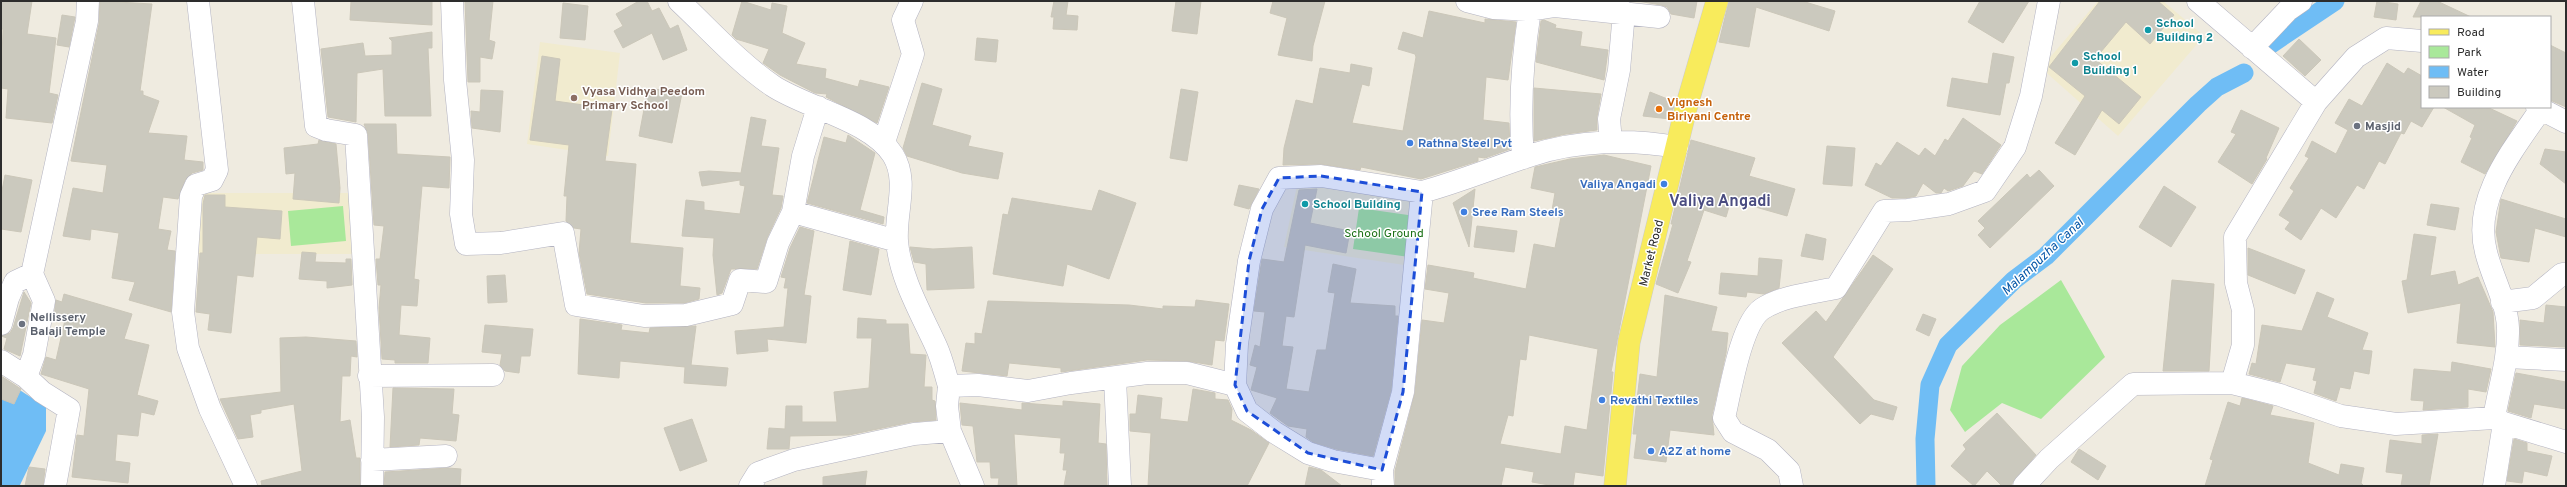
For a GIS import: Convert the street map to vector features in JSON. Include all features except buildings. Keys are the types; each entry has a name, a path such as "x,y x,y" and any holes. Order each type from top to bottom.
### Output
{"main road":[{"name":"Market Road","path":"1615,486 1629,342 1677,147 1717,1"}],"street":[{"path":"26,377 34,354 44,301 32,274 87,21 88,1"},
{"path":"198,1 217,170 212,180 196,185 191,196 183,312 188,348 210,409 246,486"},
{"path":"302,1 316,126 326,130 356,135 369,376 373,417 372,486"},
{"path":"452,1 455,80 463,160 461,214 466,244 501,243 563,233 576,305 644,316 686,315 732,304 740,280 766,282 778,243 793,212 803,156 818,106"},
{"path":"679,1 744,64 775,87 818,106 884,142 900,169 901,183 897,241 903,268 917,307 937,348 949,386 947,406 950,431 973,486"},
{"path":"884,142 913,54 903,20 912,1"},
{"path":"1467,1 1494,8 1530,10 1555,3 1658,17"},
{"path":"1792,486 1789,471 1768,450 1732,432 1724,418 1742,339 1761,309 1791,298 1836,288 1884,211 1908,210 1949,204 1985,191 2015,147 2031,96 2049,1"},
{"path":"2198,1 2316,102"},
{"path":"2252,48 2288,10 2301,1"},
{"path":"1523,158 1520,119 1521,76 1530,10"},
{"path":"1611,142 1609,119 1619,70 1624,12"},
{"path":"2232,383 2243,345 2243,310 2236,283 2235,237 2316,102 2356,57 2386,38 2421,41"},
{"path":"2494,486 2499,420 2507,357 2508,326 2486,252 2483,228 2489,198 2504,163 2539,108 2566,122"},
{"path":"1422,192 1403,392 1382,478 1308,453 1274,432 1247,411 1234,385 1238,338 1249,261 1262,209 1280,178 1321,176 1422,192 1523,158 1569,147 1611,142 1648,142 1677,147"},
{"path":"793,212 897,241"},
{"path":"1,324 8,298 15,282 32,274"},
{"path":"2502,302 2533,298 2562,274 2566,274"},
{"path":"2507,357 2566,360"},
{"path":"1,361 26,377 42,392 69,409 55,486"},
{"path":"949,386 978,385 1028,391 1072,383 1115,379 1147,373 1187,373 1234,385"},
{"path":"369,376 493,375"},
{"path":"1115,379 1120,486"},
{"path":"2024,486 2049,459 2133,384 2232,383 2280,395 2341,416 2396,424 2499,420 2566,442"},
{"path":"750,486 758,473 794,460 914,434 950,431"},
{"path":"372,460 446,456"}],"highlighted area":[{"path":"1321,176 1422,192 1403,392 1382,470 1308,453 1247,411 1235,385 1249,261 1262,209 1279,178"}],"shaded area":[{"path":"2098,1 2163,1 2204,36 2118,136 2041,68"},
{"name":"Vyasa Vidhya Peedom Primary School","path":"540,42 620,53 608,156 527,144"},
{"path":"1298,181 1418,200 1411,266 1284,247"},
{"path":"197,193 356,193 356,254 197,254"}],"green space":[{"path":"343,206 346,241 291,246 288,211"},
{"name":"School Ground","path":"1359,208 1415,216 1409,257 1353,249"},
{"path":"2061,280 2105,357 2041,419 2002,403 1965,432 1950,410 1962,366 2000,325"}],"water":[{"path":"1,378 46,407 46,431 20,485 1,486"}],"waterway":[{"name":"Malampuzha Canal","path":"2271,44 2335,1"},
{"name":"Malampuzha Canal","path":"1926,486 1925,439 1930,385 1948,345 2014,280 2046,256 2198,104 2217,87 2244,73"}],"place":[{"name":"School Building 2","path":"2148,30"},
{"name":"School Building 1","path":"2075,63"},
{"name":"Vyasa Vidhya Peedom Primary School","path":"574,98"},
{"name":"Vignesh Biriyani Centre","path":"1659,109"},
{"name":"Masjid","path":"2357,126"},
{"name":"Rathna Steel Pvt","path":"1410,143"},
{"name":"Valiya Angadi","path":"1664,184"},
{"name":"School Building","path":"1305,204"},
{"name":"Sree Ram Steels","path":"1464,212"},
{"name":"Nellissery Balaji Temple","path":"22,324"},
{"name":"Revathi Textiles","path":"1602,400"},
{"name":"A2Z at home","path":"1651,451"}],"district":[{"name":"Valiya Angadi","path":"1720,200"}]}
